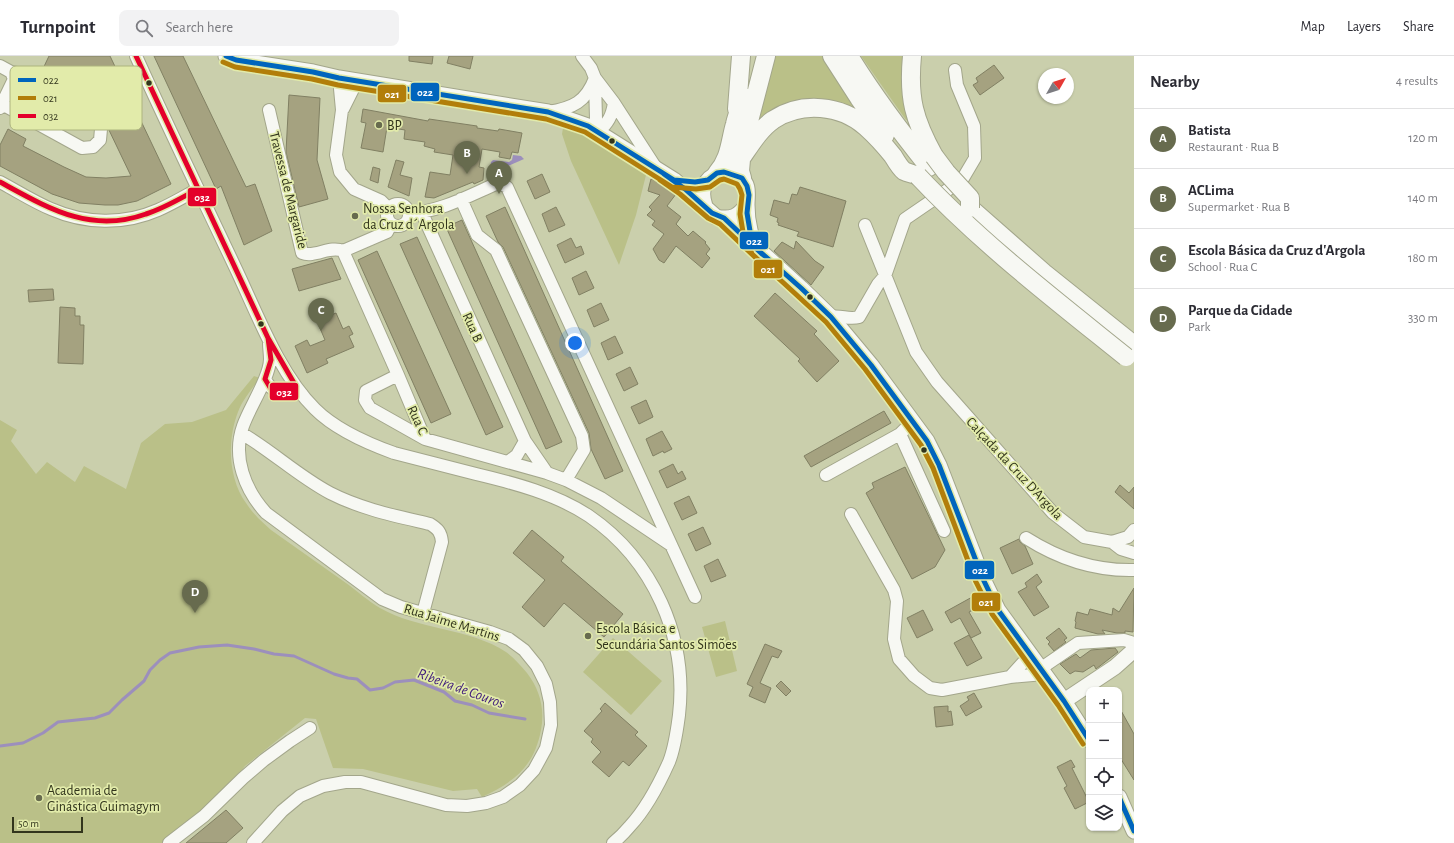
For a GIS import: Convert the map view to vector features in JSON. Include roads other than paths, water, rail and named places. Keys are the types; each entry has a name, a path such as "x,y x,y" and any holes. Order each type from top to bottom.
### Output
{"highway":[{"path":"735,124 741,56"},
{"path":"713,177 722,168 728,156 735,124 748,86 756,56"},
{"path":"742,178 740,170 742,148 766,56"},
{"path":"832,56 887,138 927,166 946,172 970,198 970,208 1044,273 1134,345"},
{"path":"849,56 894,124 927,166 967,225 1036,284 1134,363"},
{"path":"912,56 910,79 913,107 923,135 927,166"},
{"path":"742,158 761,131 773,120 787,113 805,108 817,108 837,111 852,117 866,127 882,143 904,171 927,166"}],"main road":[{"path":"226,56 236,60 313,72 339,78 548,112 588,126 598,132 674,180 713,214 724,218 801,288 831,318 871,365 927,441 957,511 983,579 998,610 1064,701 1086,735"},
{"path":"674,180 695,182 730,172 742,178 747,186 749,195 747,204 750,231 758,250"},
{"path":"705,206 702,197 703,188 713,177"},
{"path":"724,218 738,215 747,204"},
{"path":"1064,701 1115,667 1134,650"},
{"path":"1122,804 1134,831"}],"street":[{"path":"136,56 141,66"},
{"path":"582,56 591,68 595,78 614,103 656,168"},
{"path":"0,66 10,71"},
{"path":"142,69 268,338 284,366 291,390 330,421 374,446 394,453 525,487 557,499 588,516 608,531 632,554 652,584 668,618 678,657 681,694 677,732 669,761 653,794 631,826 613,843"},
{"path":"831,318 838,316 851,319 859,317 878,284 885,276 905,219 962,180 975,158 974,126 957,85 955,70"},
{"path":"339,78 342,110 336,155 340,172 354,189 381,202 389,209"},
{"path":"548,112 563,110 573,106 583,99 591,88 595,78"},
{"path":"595,78 596,119 598,132"},
{"path":"342,110 357,81"},
{"path":"10,87 1,106 10,111"},
{"path":"598,132 607,124 614,103"},
{"name":"Travessa de Margaride","path":"269,110 302,253 307,255 337,248 343,251"},
{"path":"47,130 82,148 93,147 100,140 101,130"},
{"path":"0,182 51,209 70,216 88,220 106,221 123,220 141,216 172,204 198,189"},
{"path":"409,213 422,213 436,209 496,184 502,184 507,187 695,597"},
{"path":"461,199 477,235 496,250 582,436 584,450 566,480"},
{"path":"396,204 404,206 409,213 407,222 400,226 392,224 387,217 389,209 396,204"},
{"name":"Rua B","path":"422,213 525,441 547,472"},
{"path":"343,251 387,232 392,224"},
{"name":"Calçada da Cruz D'Argola","path":"865,224 916,352 941,388 1053,512 1084,537 1112,542 1121,549 1134,553"},
{"name":"Rua C","path":"343,251 425,439 547,472 566,480 619,509 670,545"},
{"path":"268,338 271,360 266,374 271,389 291,390"},
{"path":"266,374 275,365 284,366"},
{"name":"Rua Jaime Martins","path":"253,843 282,811 300,796 323,786 345,782 361,782 446,805 467,806 486,803 503,797 520,785 534,770 546,748 551,725 550,702 546,684 537,666 524,650 508,639 490,632 401,607 382,599 266,513 255,500 246,485 239,453 240,433 266,374"},
{"path":"398,375 366,391 365,400 370,408 425,439"},
{"path":"252,406 270,395 291,390"},
{"path":"826,475 900,434 913,421"},
{"path":"240,433 258,443 313,483 336,495 363,507 430,524 436,528 441,533 442,542 423,613"},
{"path":"900,434 944,531"},
{"path":"508,462 516,455 525,441"},
{"path":"935,512 943,514 957,511"},
{"path":"851,514 894,590 897,601 894,639 899,659 914,676 930,688 942,690 1042,671 1078,643 1124,640 1134,643"},
{"path":"1112,542 1128,536 1134,530"},
{"path":"1026,538 1046,550 1077,562 1108,570 1134,570"},
{"path":"1010,677 1030,655"},
{"path":"168,843 204,816 264,760 310,728"}],"waterway":[{"name":"Ribeira de Couros","path":"0,746 23,743 43,733 58,722 95,718 109,713 144,681 150,670 160,660 170,653 199,647 227,645 274,654 294,656 334,674 357,679 370,690 383,688 395,682 414,680 444,692 455,701 472,705 489,713 525,719"}],"place":[{"name":"BP","path":"379,125"},
{"name":"ACLima","path":"467,174"},
{"name":"Batista","path":"499,194"},
{"name":"Nossa Senhora da Cruz d´Argola","path":"355,216"},
{"name":"Escola Básica da Cruz d'Argola","path":"321,331"},
{"name":"Parque da Cidade","path":"195,613"},
{"name":"Escola Básica e Secundária Santos Simões","path":"588,636"},
{"name":"Academia de Ginástica Guimagym","path":"39,798"}]}
